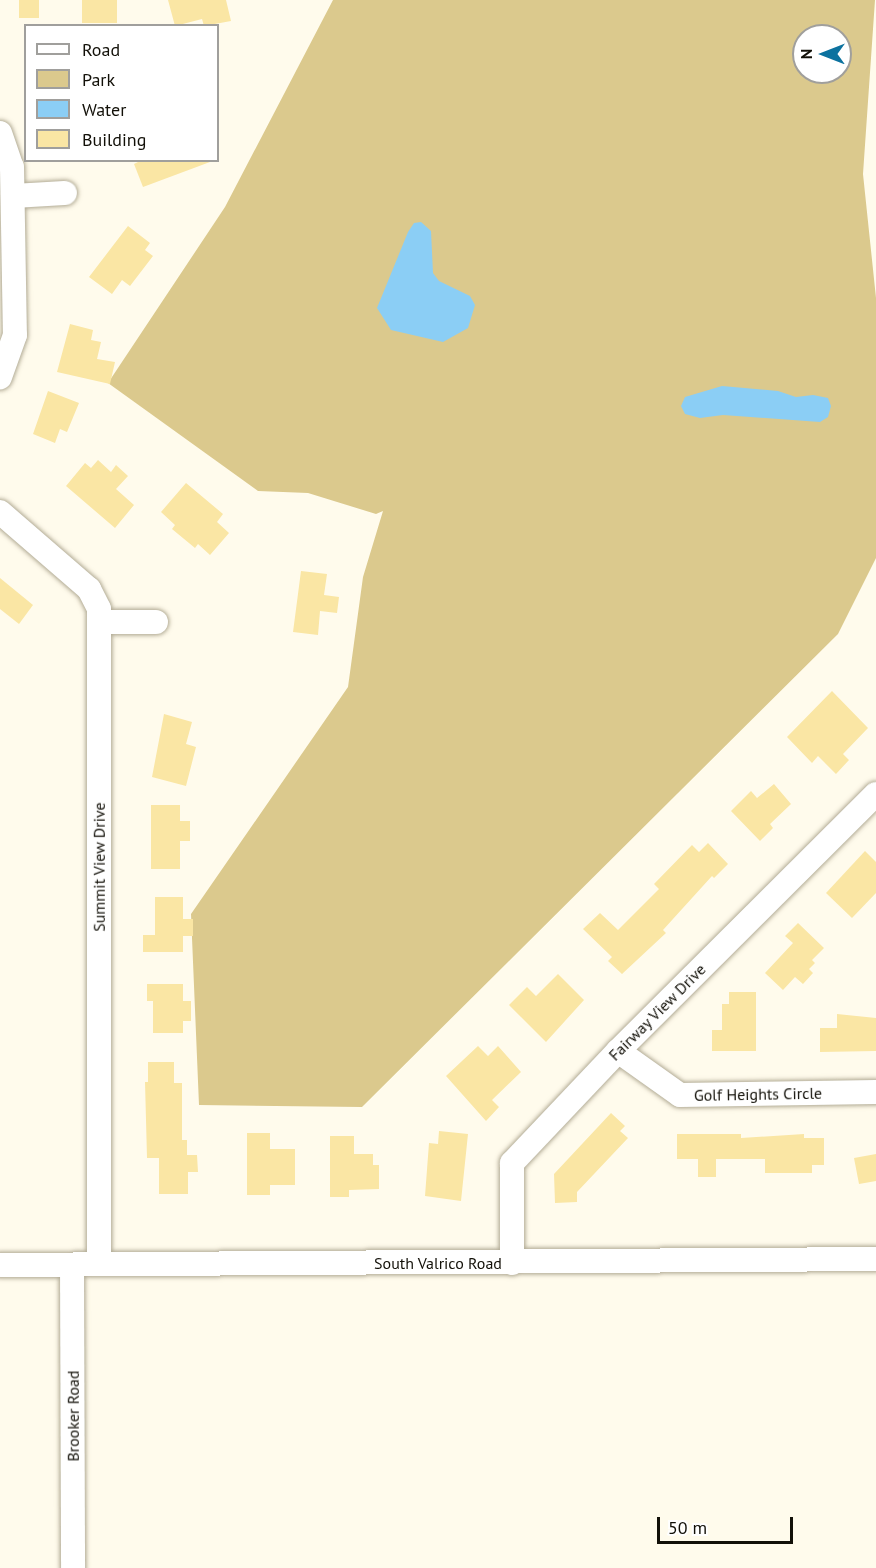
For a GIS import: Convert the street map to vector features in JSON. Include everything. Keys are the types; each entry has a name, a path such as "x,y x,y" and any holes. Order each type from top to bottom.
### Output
{"street":[{"path":"0,133 12,167 15,335 0,377"},
{"path":"13,196 64,193"},
{"name":"Summit View Drive","path":"0,512 89,589 99,609 99,1264"},
{"path":"99,622 156,622"},
{"name":"Fairway View Drive","path":"512,1263 512,1163 618,1051 876,794"},
{"name":"Golf Heights Circle","path":"618,1051 680,1095 876,1092"},
{"name":"South Valrico Road","path":"0,1265 876,1259"},
{"name":"Brooker Road","path":"72,1265 73,1568"}],"green space":[{"path":"333,0 875,0 863,174 876,298 876,558 838,634 362,1107 199,1105 191,914 348,687 363,577 383,511 376,514 308,493 258,491 108,383 225,207"}],"water":[{"path":"421,222 431,231 433,273 439,281 470,296 475,305 468,328 443,342 391,330 377,308 408,232 414,223"},
{"path":"722,386 778,391 796,397 813,395 828,398 831,406 828,417 820,422 723,415 700,418 685,414 681,406 685,397"}],"building":[{"path":"19,0 39,0 39,18 19,18"},
{"path":"82,0 117,0 117,23 82,23"},
{"path":"168,0 226,0 231,21 203,24 202,19 174,24"},
{"path":"138,162 210,162 143,187 134,164"},
{"path":"128,226 150,243 145,250 153,256 130,286 122,280 112,294 89,277"},
{"path":"70,324 93,330 91,340 101,342 97,359 115,362 110,384 57,372"},
{"path":"48,391 79,403 67,432 60,429 55,443 33,434"},
{"path":"98,460 111,472 116,465 128,476 116,489 134,505 115,528 66,486 85,463 91,468"},
{"path":"186,483 223,514 217,522 229,533 210,555 198,544 195,548 172,529 175,525 161,512"},
{"path":"301,571 327,574 324,595 339,597 337,613 320,611 318,635 293,632"},
{"path":"0,578 33,605 19,624 0,609"},
{"path":"832,691 868,728 843,754 849,760 836,774 818,756 812,763 787,737"},
{"path":"164,714 192,722 186,744 196,747 186,786 152,777"},
{"path":"774,784 791,804 770,824 773,828 760,841 731,811 751,791 757,798"},
{"path":"151,805 180,805 180,821 190,821 190,841 180,841 180,869 151,869"},
{"path":"708,843 728,864 714,878 712,876 663,930 666,933 622,974 608,961 612,957 583,929 600,913 618,930 659,889 654,884 692,845 699,852"},
{"path":"865,851 876,862 876,893 852,918 826,893"},
{"path":"155,897 183,897 183,919 193,919 193,936 183,936 183,952 143,952 143,935 155,935"},
{"path":"798,923 824,948 812,960 815,963 809,969 813,973 803,984 795,977 783,990 765,973 793,943 785,936"},
{"path":"558,974 584,1000 546,1042 509,1005 527,987 536,996"},
{"path":"147,984 183,984 183,1001 191,1001 191,1021 183,1021 183,1033 153,1033 153,1001 147,1001"},
{"path":"729,992 756,992 756,1051 712,1051 712,1030 722,1030 722,1004 729,1004"},
{"path":"837,1014 876,1018 876,1051 820,1052 820,1028 837,1028"},
{"path":"478,1046 488,1056 498,1046 521,1072 492,1100 499,1107 486,1121 446,1076"},
{"path":"148,1062 174,1062 174,1083 182,1083 182,1140 187,1140 187,1155 197,1155 198,1172 188,1172 188,1194 159,1194 159,1158 147,1158 145,1082 148,1082"},
{"path":"611,1113 625,1126 620,1131 628,1138 577,1192 577,1202 555,1203 554,1174"},
{"path":"439,1131 468,1134 461,1201 425,1196 429,1143 438,1144"},
{"path":"247,1133 270,1133 270,1149 295,1149 295,1185 270,1185 270,1195 247,1195"},
{"path":"677,1134 741,1134 741,1138 804,1134 804,1138 824,1138 824,1165 812,1165 812,1173 765,1173 765,1159 716,1159 716,1177 698,1177 698,1159 677,1159"},
{"path":"330,1136 354,1136 354,1154 373,1154 373,1165 379,1165 379,1189 349,1190 349,1197 330,1197"},
{"path":"876,1154 876,1181 859,1184 854,1158"}]}
